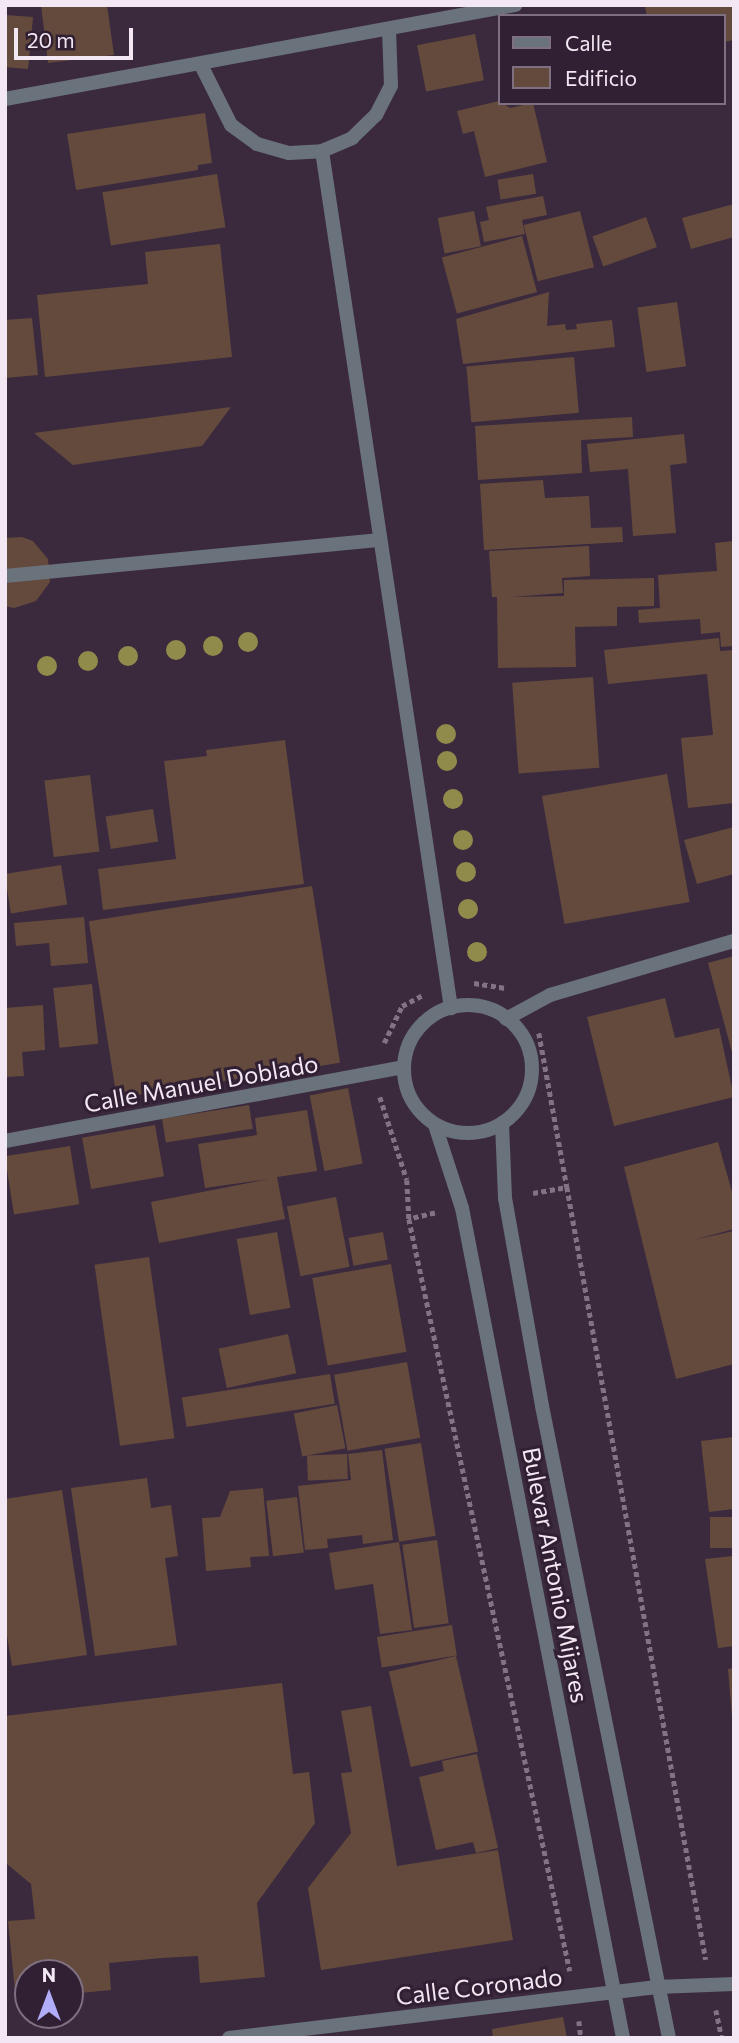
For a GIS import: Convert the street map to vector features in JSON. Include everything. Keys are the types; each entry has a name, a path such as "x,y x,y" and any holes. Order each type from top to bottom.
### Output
{"street":[{"path":"5,99 515,5"},
{"path":"201,65 230,125 257,144 278,150 322,151 352,138 376,115 391,86 389,30"},
{"path":"322,151 451,1008"},
{"path":"5,576 380,540"},
{"path":"506,1019 550,995 734,941"},
{"path":"479,1007 506,1019 530,1052 532,1072 523,1101 502,1123 469,1133 435,1125 408,1094 403,1067 419,1027 451,1008 479,1007"},
{"name":"Calle Manuel Doblado","path":"5,1141 403,1067"},
{"name":"Bulevar Antonio Mijares","path":"502,1123 505,1198 540,1392 668,2038"},
{"name":"Bulevar Antonio Mijares","path":"435,1125 462,1208 623,2038"},
{"name":"Calle Coronado","path":"229,2038 657,1987 734,1984"}],"path":[{"path":"409,1219 407,1180 380,1104 380,1054 402,1006 447,983 484,982 516,991 534,1004 567,1187"}],"building":[{"path":"41,5 107,5 114,55 48,63"},
{"path":"734,5 734,40 725,42 725,14 647,14 645,7"},
{"path":"5,15 33,17 28,69 5,67"},
{"path":"475,34 484,80 426,91 417,45"},
{"path":"498,101 498,105 510,108 533,105 547,162 485,177 474,131 463,134 457,111"},
{"path":"205,113 212,163 198,165 198,170 76,190 67,134"},
{"path":"217,174 225,227 111,245 102,192"},
{"path":"533,174 536,194 501,199 497,180"},
{"path":"543,196 547,215 522,220 525,234 484,242 480,222 489,220 486,207"},
{"path":"734,204 734,237 691,249 682,218"},
{"path":"474,211 481,246 445,253 438,218"},
{"path":"580,211 594,267 538,281 524,225"},
{"path":"646,217 657,247 603,267 592,236"},
{"path":"522,236 537,292 457,314 442,257"},
{"path":"220,244 232,357 45,377 37,295 148,284 145,252"},
{"path":"549,292 547,326 565,324 566,330 577,329 576,324 612,320 615,347 463,364 456,319"},
{"path":"677,302 686,366 646,372 637,308"},
{"path":"32,318 38,375 5,378 5,320"},
{"path":"574,357 579,413 471,422 466,366"},
{"path":"231,407 202,446 73,465 34,433"},
{"path":"632,417 633,437 581,440 582,473 478,480 475,426"},
{"path":"684,434 687,463 670,465 676,533 633,536 628,469 590,472 587,444"},
{"path":"543,480 545,498 589,496 591,528 622,527 623,542 484,550 480,484"},
{"path":"22,537 33,541 48,559 50,582 36,601 14,608 5,606 5,538"},
{"path":"734,541 734,646 721,647 720,632 701,634 700,619 639,623 638,610 660,608 658,575 717,571 715,543"},
{"path":"589,546 590,576 562,578 563,593 511,597 564,596 564,580 654,578 654,606 617,607 617,626 575,627 576,667 498,668 497,597 492,597 489,551"},
{"path":"719,638 720,651 734,650 734,803 688,808 681,738 713,735 707,674 608,684 604,650"},
{"path":"593,677 599,768 519,773 512,683"},
{"path":"285,740 304,884 103,910 98,869 176,859 164,761 207,756 206,750"},
{"path":"667,774 690,902 565,924 542,796"},
{"path":"90,775 99,851 54,857 44,781"},
{"path":"153,809 158,842 111,849 106,817"},
{"path":"734,827 734,874 697,884 684,840"},
{"path":"61,865 67,905 11,913 5,874"},
{"path":"312,886 340,1063 117,1098 89,921"},
{"path":"84,917 88,963 51,966 49,943 16,946 14,923"},
{"path":"734,956 734,1056 733,1056 708,963"},
{"path":"92,984 98,1044 59,1048 53,988"},
{"path":"665,998 675,1038 719,1028 734,1097 614,1126 587,1017"},
{"path":"43,1005 45,1050 22,1052 24,1076 5,1077 5,1008"},
{"path":"348,1088 363,1164 324,1171 310,1095"},
{"path":"249,1105 253,1129 166,1142 162,1119"},
{"path":"307,1110 317,1171 277,1177 285,1219 159,1243 151,1202 269,1179 205,1188 198,1144 257,1135 255,1118"},
{"path":"155,1125 164,1176 91,1189 82,1138"},
{"path":"718,1142 734,1199 734,1229 693,1240 734,1231 734,1364 676,1379 624,1167"},
{"path":"70,1146 79,1204 14,1215 5,1156"},
{"path":"336,1197 350,1267 300,1276 287,1207"},
{"path":"277,1232 290,1308 250,1315 237,1239"},
{"path":"383,1232 388,1260 353,1266 349,1238"},
{"path":"149,1257 174,1438 120,1446 95,1265"},
{"path":"391,1264 406,1352 328,1366 312,1278"},
{"path":"288,1334 296,1373 227,1388 219,1349"},
{"path":"407,1362 420,1438 347,1451 334,1375"},
{"path":"330,1374 335,1404 187,1427 182,1397"},
{"path":"337,1405 345,1448 302,1457 294,1413"},
{"path":"734,1437 734,1509 709,1512 701,1441"},
{"path":"421,1443 436,1536 399,1542 384,1449"},
{"path":"382,1450 393,1540 363,1544 362,1535 327,1539 328,1548 305,1550 298,1486 351,1480 348,1454"},
{"path":"347,1454 348,1479 308,1480 307,1455"},
{"path":"147,1478 151,1508 171,1505 178,1556 165,1558 177,1645 95,1656 71,1488"},
{"path":"263,1488 269,1556 250,1557 251,1567 206,1571 202,1518 220,1517 230,1491"},
{"path":"62,1490 87,1655 12,1666 5,1623 5,1499"},
{"path":"297,1497 304,1553 273,1556 266,1501"},
{"path":"710,1517 734,1517 734,1548 710,1548"},
{"path":"437,1540 449,1623 414,1628 402,1545"},
{"path":"399,1542 412,1630 380,1634 373,1584 335,1590 329,1553"},
{"path":"733,1556 734,1646 718,1648 705,1559"},
{"path":"452,1625 457,1656 382,1668 377,1637"},
{"path":"456,1656 478,1751 411,1767 389,1672"},
{"path":"734,1668 734,1717 732,1717 728,1669"},
{"path":"282,1683 293,1774 309,1772 315,1823 257,1903 265,1977 200,1983 198,1956 109,1963 111,1990 84,1993 84,1959 14,1959 14,1980 8,1921 35,1919 31,1884 7,1864 5,1716"},
{"path":"371,1706 397,1866 498,1850 513,1940 321,1970 308,1888 351,1833 341,1773 352,1772 341,1711"},
{"path":"477,1754 498,1848 476,1853 473,1842 436,1850 419,1777 444,1771 442,1761"},
{"path":"563,2017 567,2038 493,2038 492,2029"}]}
